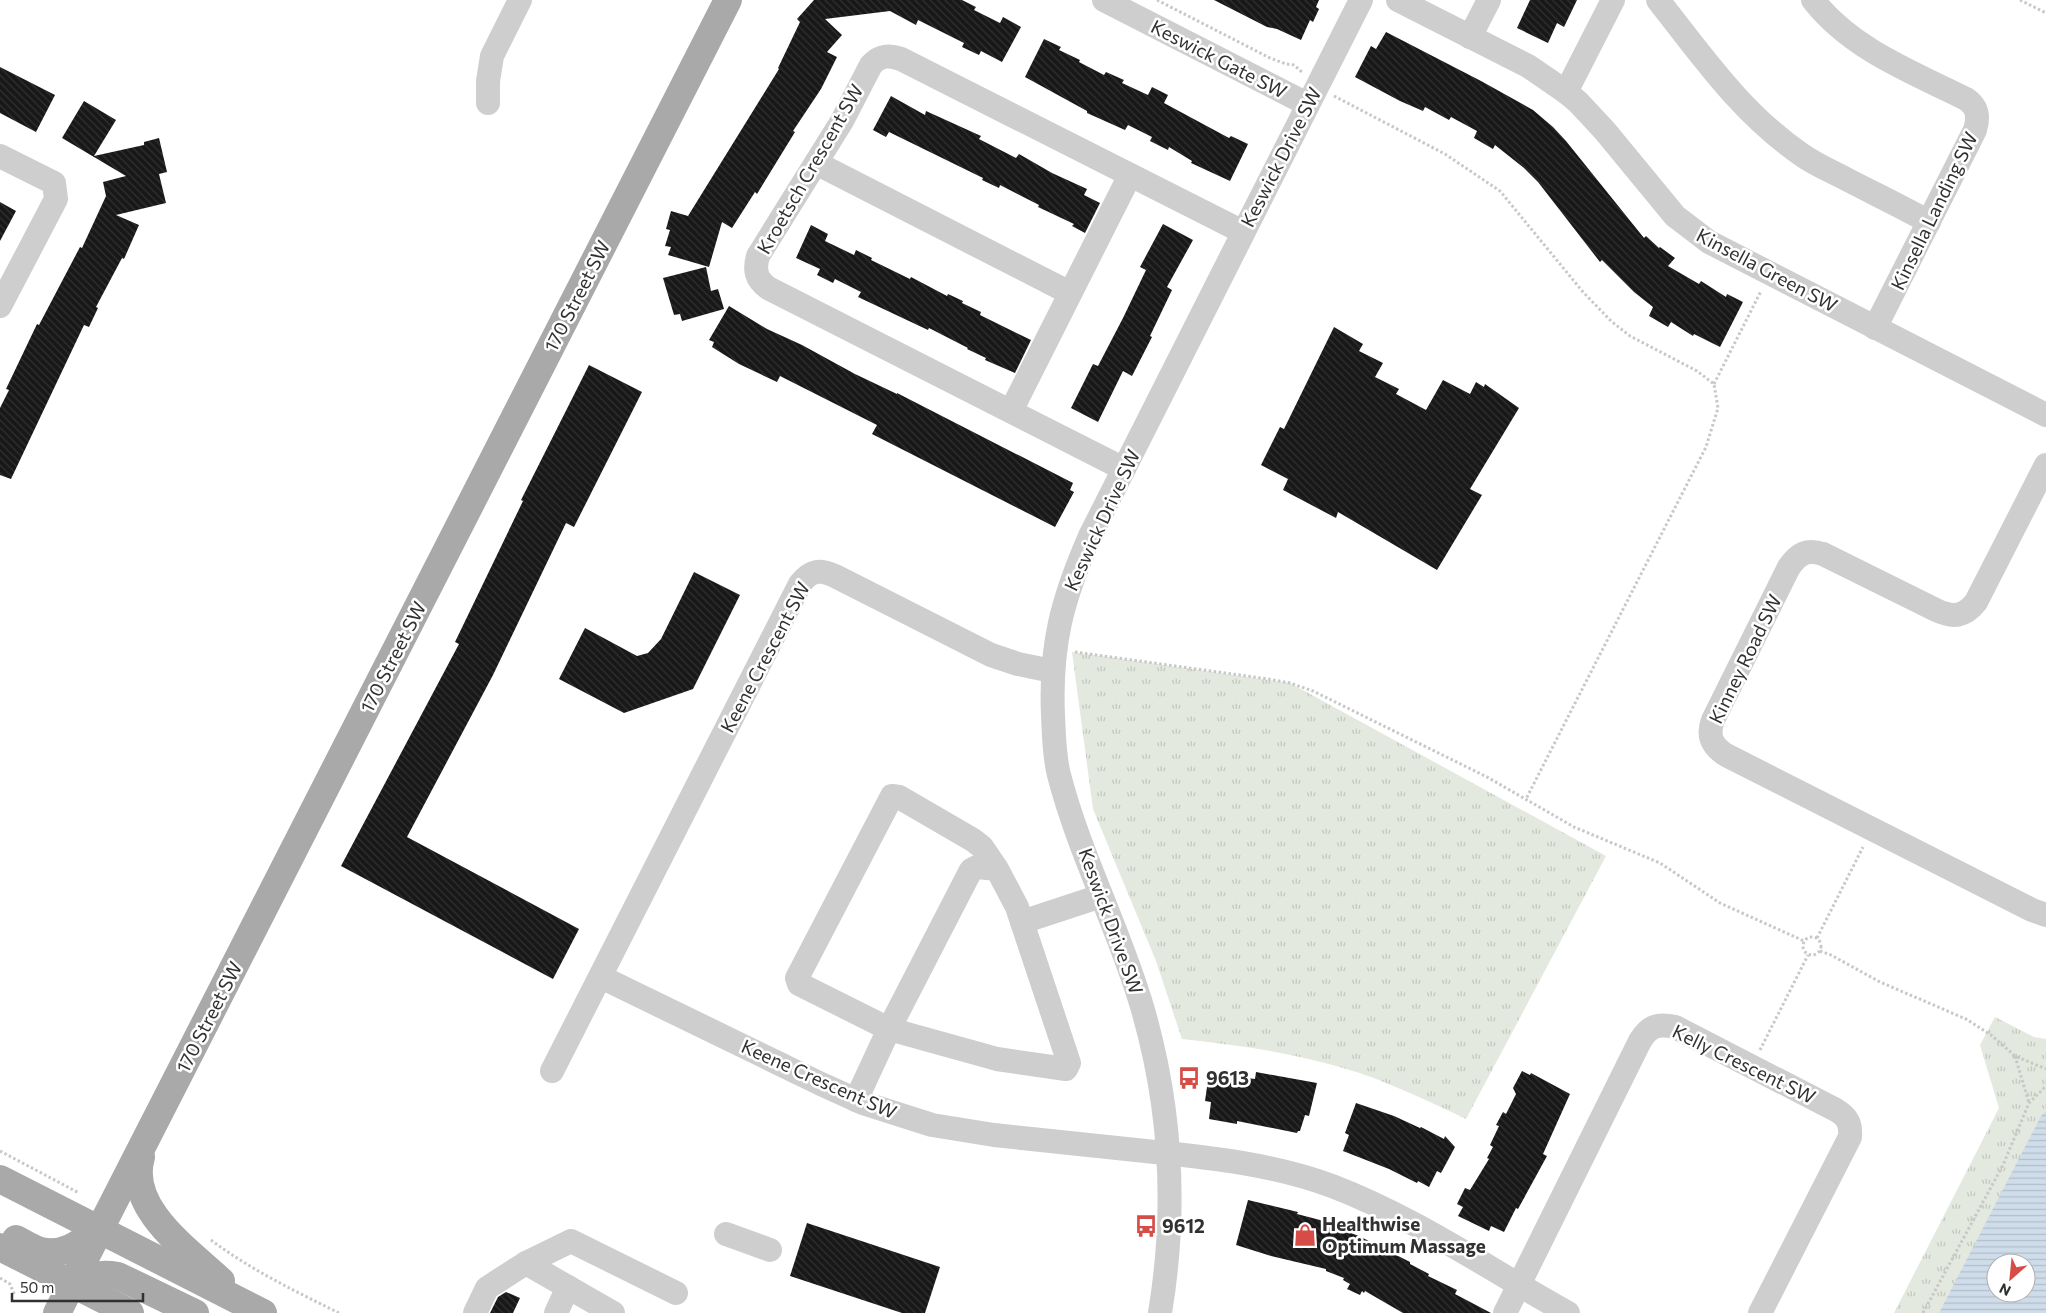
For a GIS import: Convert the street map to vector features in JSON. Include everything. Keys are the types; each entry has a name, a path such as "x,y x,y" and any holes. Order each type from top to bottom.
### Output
{"main road":[{"name":"170 Street SW","path":"58,1313 728,0"},
{"path":"146,1141 138,1174 141,1194 158,1220 171,1235 255,1309"},
{"path":"0,1179 255,1309"},
{"path":"0,1231 42,1251 61,1252 79,1244 100,1229"},
{"path":"0,1247 130,1313"},
{"path":"72,1284 85,1277 118,1276 195,1313"}],"street":[{"path":"488,103 488,81 492,56 520,0"},
{"name":"Keswick Gate SW","path":"1104,0 1307,104"},
{"name":"Keswick Drive SW","path":"1160,1313 1166,1273 1171,1211 1169,1153 1163,1100 1143,1010 1122,947 1069,809 1059,773 1054,739 1052,671 1054,648 1063,605 1078,564 1360,0"},
{"name":"Kinsella Green SW","path":"1398,0 1528,66 1566,92 1600,126 1675,216 1709,242 2046,415"},
{"path":"1470,37 1489,0"},
{"path":"1566,92 1613,0"},
{"path":"1658,0 1730,91 1780,139 1803,156 1929,222"},
{"name":"Kinsella Landing SW","path":"1812,0 1844,31 1872,51 1973,104 1978,121 1875,328"},
{"name":"Kroetsch Crescent SW","path":"1124,469 768,288 760,283 755,271 758,256 842,121 870,65 877,59 892,56 1243,232"},
{"path":"0,156 55,191 0,306"},
{"path":"816,162 1070,293"},
{"path":"1011,411 1130,176"},
{"name":"Kinney Road SW","path":"2046,465 1976,602 1970,610 1960,615 1952,616 1936,610 1823,554 1813,551 1803,552 1790,567 1713,720 1709,733 1714,746 1719,751 2032,910 2046,915"},
{"name":"Keene Crescent SW","path":"552,1071 800,584 810,573 824,571 1003,660 1052,671"},
{"path":"892,796 899,797 974,840 982,847 997,869 1017,907 1022,922 1069,1063 1066,1069 996,1059 889,1029 800,984 797,978 892,796"},
{"path":"856,1100 889,1029 971,870 977,867 997,869"},
{"path":"1022,922 1101,896"},
{"name":"Keene Crescent SW","path":"601,977 821,1084 856,1100 902,1116 960,1131 1244,1162 1302,1176 1331,1186 1370,1201 1402,1217 1568,1313"},
{"name":"Kelly Crescent SW","path":"1520,1286 1640,1041 1650,1028 1664,1024 1675,1027 1752,1066 1836,1110 1848,1120 1850,1137 1760,1313"},
{"path":"726,1234 770,1250"},
{"path":"475,1313 487,1288 526,1263 571,1241 676,1293"},
{"path":"526,1263 613,1313"},
{"path":"1505,1313 1520,1286"},
{"path":"559,1312 568,1287"}],"path":[{"path":"1157,0 1270,58 1294,65 1296,68"},
{"path":"2020,0 2046,13"},
{"path":"1333,96 1445,154 1500,191 1583,292 1611,320 1630,336 1697,371 1714,384"},
{"path":"1526,799 1706,447 1718,408 1714,384 1770,274"},
{"path":"1054,648 1290,683 1314,691 1360,716 1487,777 1574,827 1660,863 1720,903 1804,941"},
{"path":"1817,938 1872,829"},
{"path":"1810,937 1817,938 1822,945 1820,951 1814,956 1808,955 1803,948 1804,941 1810,937"},
{"path":"1820,951 1831,954 1880,982 1966,1020 1992,1035 2015,1056 2046,1069"},
{"path":"1752,1066 1808,955"},
{"path":"2015,1056 2029,1103"},
{"path":"1923,1313 2003,1165 2029,1103 2046,1086"},
{"path":"0,1278 10,1284 15,1296"}],"green space":[{"path":"1072,652 1290,683 1606,856 1466,1119 1390,1084 1323,1062 1283,1053 1182,1039 1156,961 1093,809"},
{"path":"1995,1017 2034,1037 2046,1039 2046,1313 1894,1313 1999,1108 1980,1045"}],"water":[{"path":"2046,1111 2046,1313 1939,1313 2041,1116"}],"building":[{"path":"814,0 962,0 976,7 974,10 1000,23 1003,17 1021,27 1002,62 981,51 979,55 962,47 964,43 918,20 916,25 890,11 825,19 842,35 827,52 837,57 821,89 793,131 795,132 757,194 755,192 732,228 722,222 709,267 668,255 671,247 665,246 670,230 666,229 671,211 688,216 779,69 800,22 797,19"},
{"path":"1214,0 1319,0 1316,7 1319,9 1313,22 1310,20 1301,40 1277,29 1267,27"},
{"path":"1530,0 1577,0 1564,27 1557,23 1548,43 1517,28"},
{"path":"1386,32 1533,110 1566,141 1644,238 1646,236 1659,248 1675,258 1668,266 1699,284 1701,281 1726,297 1727,294 1743,302 1720,347 1694,334 1693,336 1671,322 1668,327 1649,316 1653,307 1634,292 1602,260 1600,262 1538,182 1495,145 1493,149 1474,138 1477,131 1451,117 1449,120 1425,107 1423,111 1400,101 1355,77 1371,46 1376,49"},
{"path":"1044,39 1061,47 1059,50 1080,60 1079,62 1104,75 1106,72 1124,80 1122,83 1148,95 1152,87 1168,95 1164,103 1229,138 1231,136 1248,144 1230,181 1191,163 1192,161 1169,147 1168,150 1150,141 1152,137 1128,125 1125,130 1087,113 1087,111 1025,77"},
{"path":"0,67 55,95 36,132 0,113"},
{"path":"891,96 925,115 926,111 981,136 979,139 1016,158 1019,154 1052,173 1087,189 1084,195 1100,203 1085,233 1072,226 1074,224 1038,207 1039,205 1000,185 999,188 982,180 983,178 889,132 886,137 873,130"},
{"path":"84,101 116,120 94,156 144,145 144,142 159,138 167,172 159,174 166,203 116,215 139,225 124,259 122,258 96,307 98,308 89,327 84,325 11,479 0,475 0,408 9,390 6,389 37,324 39,325 80,247 82,248 106,196 103,182 126,176 62,138"},
{"path":"0,202 16,211 0,241"},
{"path":"1163,224 1193,240 1167,287 1172,290 1150,336 1152,337 1132,376 1123,371 1098,422 1071,408 1093,364 1098,366 1123,318 1146,270 1140,267"},
{"path":"811,225 828,234 825,241 854,255 856,250 872,258 871,260 910,279 911,277 947,296 948,294 963,301 962,303 981,312 980,315 1031,340 1015,373 985,360 986,358 929,328 928,330 858,297 861,292 835,279 833,283 817,275 820,269 796,258"},
{"path":"706,267 711,291 718,289 724,309 682,321 680,314 674,315 663,278"},
{"path":"729,306 767,329 1073,483 1070,490 1074,492 1055,527 872,434 877,425 780,376 777,382 739,364 712,347 714,342 709,340"},
{"path":"1334,327 1363,344 1359,351 1383,363 1375,377 1399,389 1396,394 1426,410 1443,380 1470,394 1476,382 1484,387 1485,384 1519,408 1470,489 1482,495 1437,570 1338,512 1336,518 1283,490 1288,479 1261,465 1280,427 1284,429"},
{"path":"589,365 642,392 574,527 566,523 493,675 407,837 579,929 553,979 341,866 459,644 455,642 523,501 521,500"},
{"path":"694,572 740,595 693,689 624,713 559,679 585,628 637,656 648,653 661,639"},
{"path":"1522,1071 1530,1075 1531,1073 1570,1094 1543,1154 1547,1156 1518,1209 1516,1208 1504,1232 1491,1226 1489,1231 1458,1216 1463,1207 1457,1204 1465,1188 1470,1190 1489,1159 1487,1158 1493,1147 1490,1145 1499,1126 1496,1125 1503,1112 1506,1114 1516,1094 1513,1088"},
{"path":"1256,1072 1317,1083 1309,1116 1305,1115 1300,1131 1297,1133 1237,1121 1237,1124 1209,1119 1211,1102 1205,1101 1209,1073 1255,1079"},
{"path":"1356,1103 1421,1127 1444,1139 1445,1136 1455,1147 1441,1173 1437,1171 1429,1187 1343,1151 1349,1135 1345,1133"},
{"path":"1248,1200 1298,1212 1297,1214 1320,1220 1361,1237 1410,1262 1410,1264 1429,1274 1428,1276 1457,1290 1455,1294 1491,1313 1403,1313 1365,1291 1364,1293 1362,1291 1360,1295 1347,1289 1350,1284 1343,1280 1344,1278 1326,1271 1326,1269 1271,1256 1236,1245"},
{"path":"807,1223 940,1267 925,1313 902,1313 790,1276"},
{"path":"506,1292 520,1298 513,1313 490,1313 498,1297"}],"place":[{"name":"9613","path":"1189,1078"},
{"name":"9612","path":"1146,1226"},
{"name":"Healthwise Optimum Massage","path":"1305,1235"}]}
